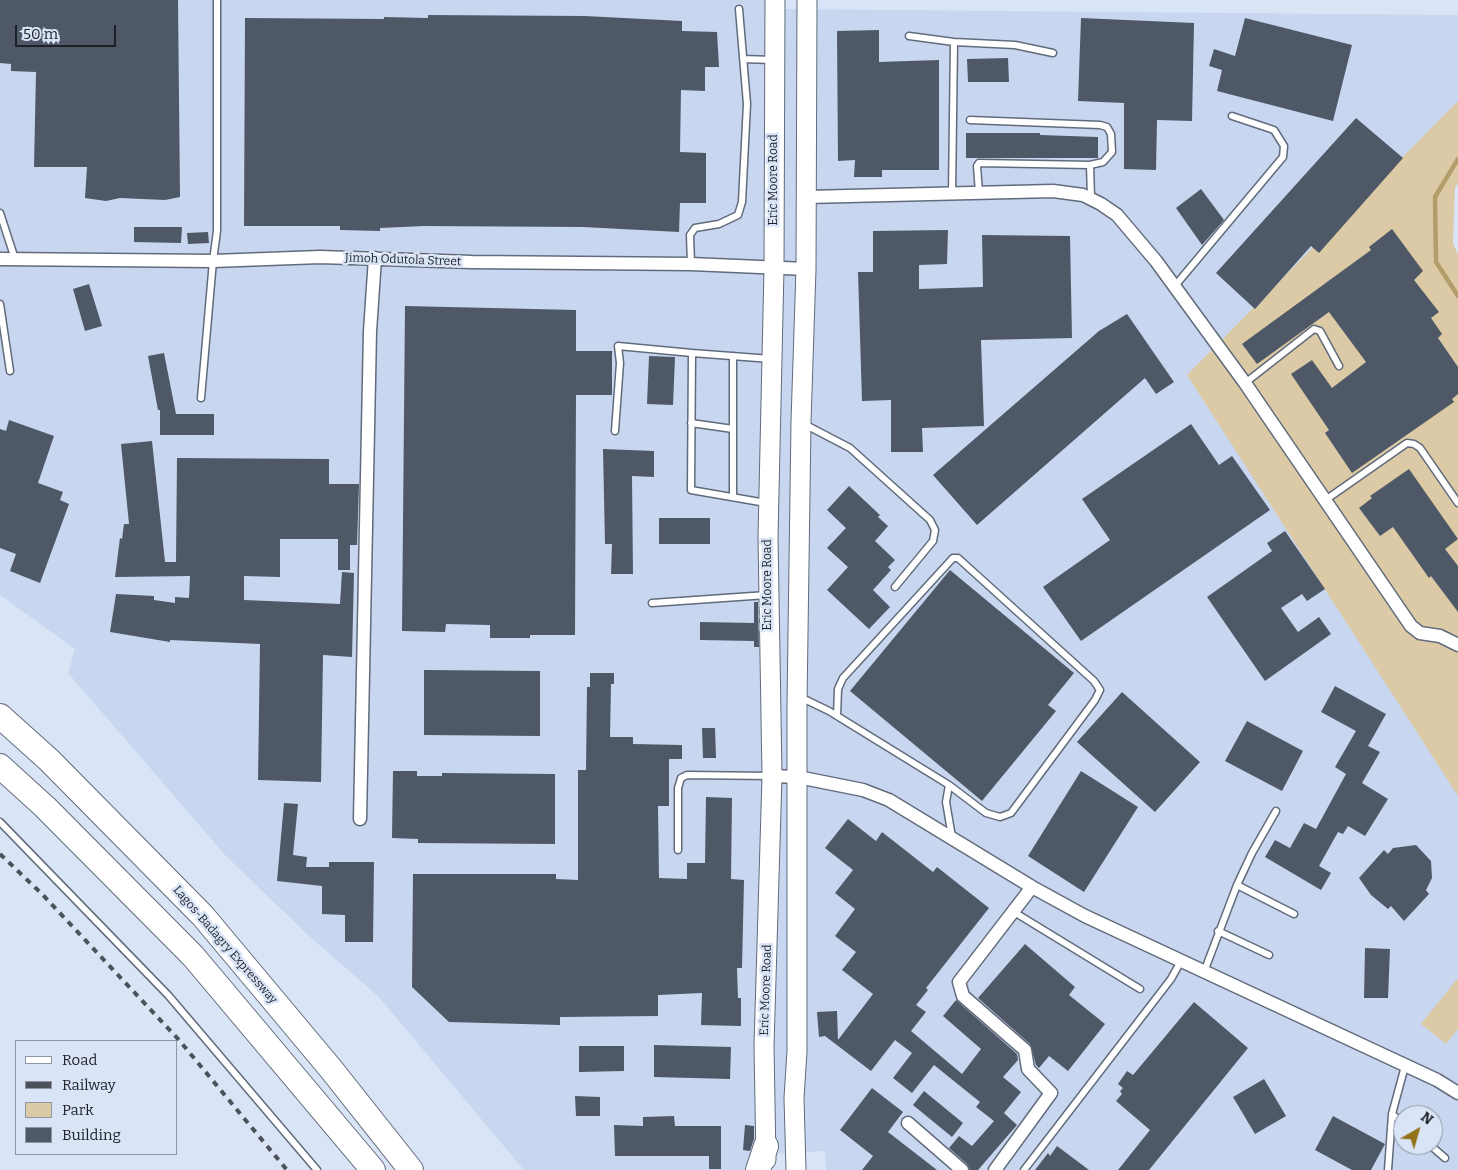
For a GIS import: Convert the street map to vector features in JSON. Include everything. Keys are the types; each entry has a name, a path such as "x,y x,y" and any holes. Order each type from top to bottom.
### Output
{"highway":[{"name":"Lagos-Badagry Expressway","path":"0,716 49,760 203,916 331,1069 411,1170"},
{"path":"0,766 45,807 193,956 373,1170"},
{"path":"758,1170 766,1146"}],"street":[{"name":"Eric Moore Road","path":"766,1170 764,1046 772,776 768,595 774,268 775,0"},
{"path":"796,1170 794,1098 797,1051 797,695 801,422 806,269 807,0"},
{"path":"807,197 1053,191 1091,198 1117,215 1156,261 1245,383 1411,626 1420,632 1440,636 1458,645"},
{"name":"Jimoh Odutola Street","path":"0,259 213,261 320,257 691,264 806,269"},
{"path":"360,819 370,331 375,258"},
{"path":"772,776 798,777 863,790 888,800 1032,887 1085,916 1436,1080 1458,1093"},
{"path":"995,1170 1051,1093 1028,1070 1025,1050 963,996 959,990 958,982 1032,887"},
{"path":"908,1123 962,1170"}],"lane":[{"path":"201,398 217,231 217,0"},
{"path":"691,264 690,234 695,228 720,224 738,216 742,202 747,104 739,9"},
{"path":"909,36 954,42 1015,46 1053,53"},
{"path":"952,194 954,42"},
{"path":"743,59 775,60"},
{"path":"1174,287 1283,157 1284,146 1274,130 1232,116"},
{"path":"970,120 1100,124 1107,127 1111,134 1112,152 1103,162 1090,165 979,164 977,166 979,194"},
{"path":"1090,165 1091,198"},
{"path":"0,213 14,259"},
{"path":"0,304 10,371"},
{"path":"1245,383 1314,329 1320,331 1340,366"},
{"path":"615,431 620,362 618,346 772,359"},
{"path":"692,353 691,490 769,504"},
{"path":"733,356 733,497"},
{"path":"801,422 850,448 930,520 935,530 932,541 895,587"},
{"path":"691,423 733,429"},
{"path":"1324,501 1407,443 1414,444 1420,448 1458,503"},
{"path":"797,695 837,716 949,785 986,813 1000,817 1011,813 1095,700 1100,690 1094,681 958,558 951,560 843,678 838,689 837,716"},
{"path":"652,603 768,595"},
{"path":"678,850 678,788 681,778 687,774 772,776"},
{"path":"949,785 946,802 952,838"},
{"path":"1204,972 1237,885 1252,853 1276,812"},
{"path":"0,822 168,995 317,1170"},
{"path":"1237,885 1294,914"},
{"path":"1014,912 1140,989"},
{"path":"1218,932 1269,955"},
{"path":"1024,1170 1171,979 1181,961"},
{"path":"1388,1170 1392,1114 1405,1066"},
{"path":"1442,1155 1446,1158"}],"shaded area":[{"path":"0,0 779,0 779,9 1458,15 1458,174 1444,197 1458,345 1458,1170 826,1170 825,1151 752,1155 746,1170 524,1170 378,996 308,935 225,855 68,673 75,649 0,595"}],"green space":[{"path":"1458,101 1458,184 1455,187 1453,243 1458,255 1458,796 1187,375"},
{"path":"1458,978 1458,1029 1446,1044 1421,1024"}],"building":[{"path":"0,0 178,0 180,197 165,200 120,198 106,201 85,198 87,167 34,167 36,72 11,71 11,64 0,63"},
{"path":"428,15 585,16 682,21 682,31 717,32 719,67 705,67 705,91 681,90 680,152 706,153 706,203 680,203 679,232 583,227 424,226 380,228 380,231 340,230 340,226 244,226 245,18 384,19 384,17 428,18"},
{"path":"1081,18 1194,23 1192,121 1157,120 1156,170 1124,169 1124,103 1078,101"},
{"path":"1245,18 1352,45 1333,121 1217,91 1222,70 1209,66 1214,49 1235,56"},
{"path":"879,30 879,62 939,60 939,170 882,170 882,177 854,177 855,160 838,161 837,31"},
{"path":"1008,58 1009,82 968,82 967,59"},
{"path":"1356,118 1403,158 1319,253 1311,246 1255,309 1216,273"},
{"path":"966,133 1040,133 1040,135 1098,137 1098,158 966,158"},
{"path":"1201,189 1224,220 1202,245 1176,208"},
{"path":"134,227 182,227 181,243 134,242"},
{"path":"1392,229 1423,271 1414,280 1439,312 1431,318 1442,334 1438,338 1458,367 1458,394 1452,399 1454,402 1352,473 1325,433 1329,430 1291,374 1312,360 1332,388 1366,362 1329,312 1257,364 1242,344 1371,250 1369,247"},
{"path":"948,230 947,264 919,265 919,289 983,287 982,235 1070,236 1072,338 981,340 984,426 922,428 923,452 891,452 891,400 862,401 858,272 873,272 873,231"},
{"path":"208,232 209,243 188,244 187,233"},
{"path":"89,284 102,326 85,331 73,289"},
{"path":"405,306 576,310 576,351 612,351 612,395 576,395 575,635 530,635 530,638 490,638 490,625 446,624 445,632 402,631"},
{"path":"1127,314 1174,382 1156,394 1145,378 977,525 933,475 1099,331"},
{"path":"164,353 176,414 214,414 214,435 160,435 160,410 158,410 148,356"},
{"path":"649,356 675,357 673,405 647,404"},
{"path":"9,420 54,436 38,483 63,492 60,500 69,504 40,583 10,571 16,554 0,548 0,429 6,431"},
{"path":"1191,424 1219,465 1232,456 1270,510 1081,641 1043,587 1110,540 1082,499"},
{"path":"152,441 165,562 176,562 177,458 329,459 329,484 359,484 357,545 350,545 350,570 338,570 338,539 280,539 280,577 244,576 244,600 340,604 342,572 354,573 352,657 323,655 321,782 258,780 260,644 170,640 170,642 110,632 116,594 154,596 154,600 175,603 175,597 189,598 190,576 115,577 120,538 122,539 124,524 129,524 121,444"},
{"path":"603,449 654,451 654,477 632,476 633,574 611,574 612,544 605,544"},
{"path":"1409,469 1458,539 1445,549 1458,566 1458,612 1431,576 1429,578 1393,527 1380,536 1359,508 1372,498 1370,496"},
{"path":"849,486 880,515 878,517 888,526 875,541 895,560 888,567 891,570 873,590 890,607 869,629 827,590 848,567 827,548 846,528 827,510"},
{"path":"659,518 710,518 710,544 659,544"},
{"path":"1285,531 1325,589 1307,601 1302,594 1281,608 1298,632 1319,617 1331,634 1265,681 1207,597 1272,551 1267,543"},
{"path":"950,570 1074,673 1048,705 1056,711 982,801 850,691"},
{"path":"754,602 758,602 759,647 754,647 754,641 700,640 700,622 754,623"},
{"path":"424,670 540,671 540,736 424,735"},
{"path":"590,673 614,673 614,684 611,684 610,737 633,737 633,744 682,745 682,759 669,759 669,806 658,806 659,878 687,879 687,863 705,863 706,797 732,798 731,879 744,880 742,968 737,968 738,998 741,998 741,1026 701,1025 702,993 658,995 658,1016 560,1017 560,1025 449,1022 412,987 413,874 556,874 556,879 578,880 578,770 586,770 587,687 590,687"},
{"path":"1335,686 1386,714 1368,746 1380,752 1362,783 1388,799 1365,836 1348,826 1343,834 1338,832 1319,866 1331,873 1321,890 1265,857 1275,840 1290,848 1304,823 1316,829 1346,774 1335,767 1356,731 1321,712"},
{"path":"1122,692 1200,762 1155,812 1077,742"},
{"path":"1247,721 1303,751 1282,791 1225,761"},
{"path":"702,728 715,728 716,758 703,758"},
{"path":"393,771 417,771 417,776 442,776 442,773 555,774 555,844 418,843 418,839 392,838"},
{"path":"1081,771 1138,807 1084,892 1028,856"},
{"path":"284,803 298,804 293,855 307,857 306,867 329,867 329,862 374,862 373,942 345,942 345,915 322,914 322,886 277,881"},
{"path":"848,819 876,841 882,832 933,872 937,867 989,908 926,988 928,990 916,1005 926,1012 911,1031 962,1074 981,1049 943,1016 956,1000 1017,1054 1018,1060 1003,1077 1021,1092 1004,1113 1017,1125 978,1170 970,1170 967,1164 949,1148 959,1136 972,1146 994,1121 976,1107 980,1102 934,1065 912,1093 893,1078 912,1053 895,1040 871,1071 825,1036 819,1037 817,1012 837,1011 838,1040 873,994 842,970 856,952 835,936 855,909 835,893 853,870 825,848"},
{"path":"1416,845 1431,861 1432,878 1426,890 1429,894 1404,921 1391,906 1388,909 1371,895 1359,878 1384,850 1388,854 1393,848"},
{"path":"1025,944 1075,987 1069,995 1105,1024 1068,1071 1049,1056 1039,1068 1036,1065 1030,1044 978,998"},
{"path":"1365,948 1390,949 1388,998 1364,998"},
{"path":"1194,1002 1248,1048 1149,1170 1118,1170 1150,1130 1116,1101 1122,1094 1120,1091 1123,1088 1118,1084 1127,1071 1133,1075"},
{"path":"654,1045 731,1047 730,1079 654,1077"},
{"path":"579,1046 624,1046 624,1071 579,1072"},
{"path":"1264,1079 1286,1116 1255,1134 1233,1097"},
{"path":"872,1088 903,1112 888,1132 937,1170 862,1170 873,1156 840,1130"},
{"path":"924,1091 963,1123 952,1137 913,1105"},
{"path":"575,1096 600,1097 600,1116 576,1116"},
{"path":"674,1116 675,1126 721,1126 721,1169 709,1169 709,1156 615,1156 614,1125 643,1126 643,1117"},
{"path":"1333,1116 1385,1144 1371,1170 1352,1170 1315,1150"},
{"path":"745,1125 754,1126 754,1139 750,1151 743,1150"},
{"path":"1057,1146 1089,1170 1035,1170 1048,1153 1050,1156"}],"waterway":[{"path":"1458,159 1435,197 1436,262 1458,296"}],"railway":[{"path":"0,854 42,894 179,1040 287,1170"}]}
